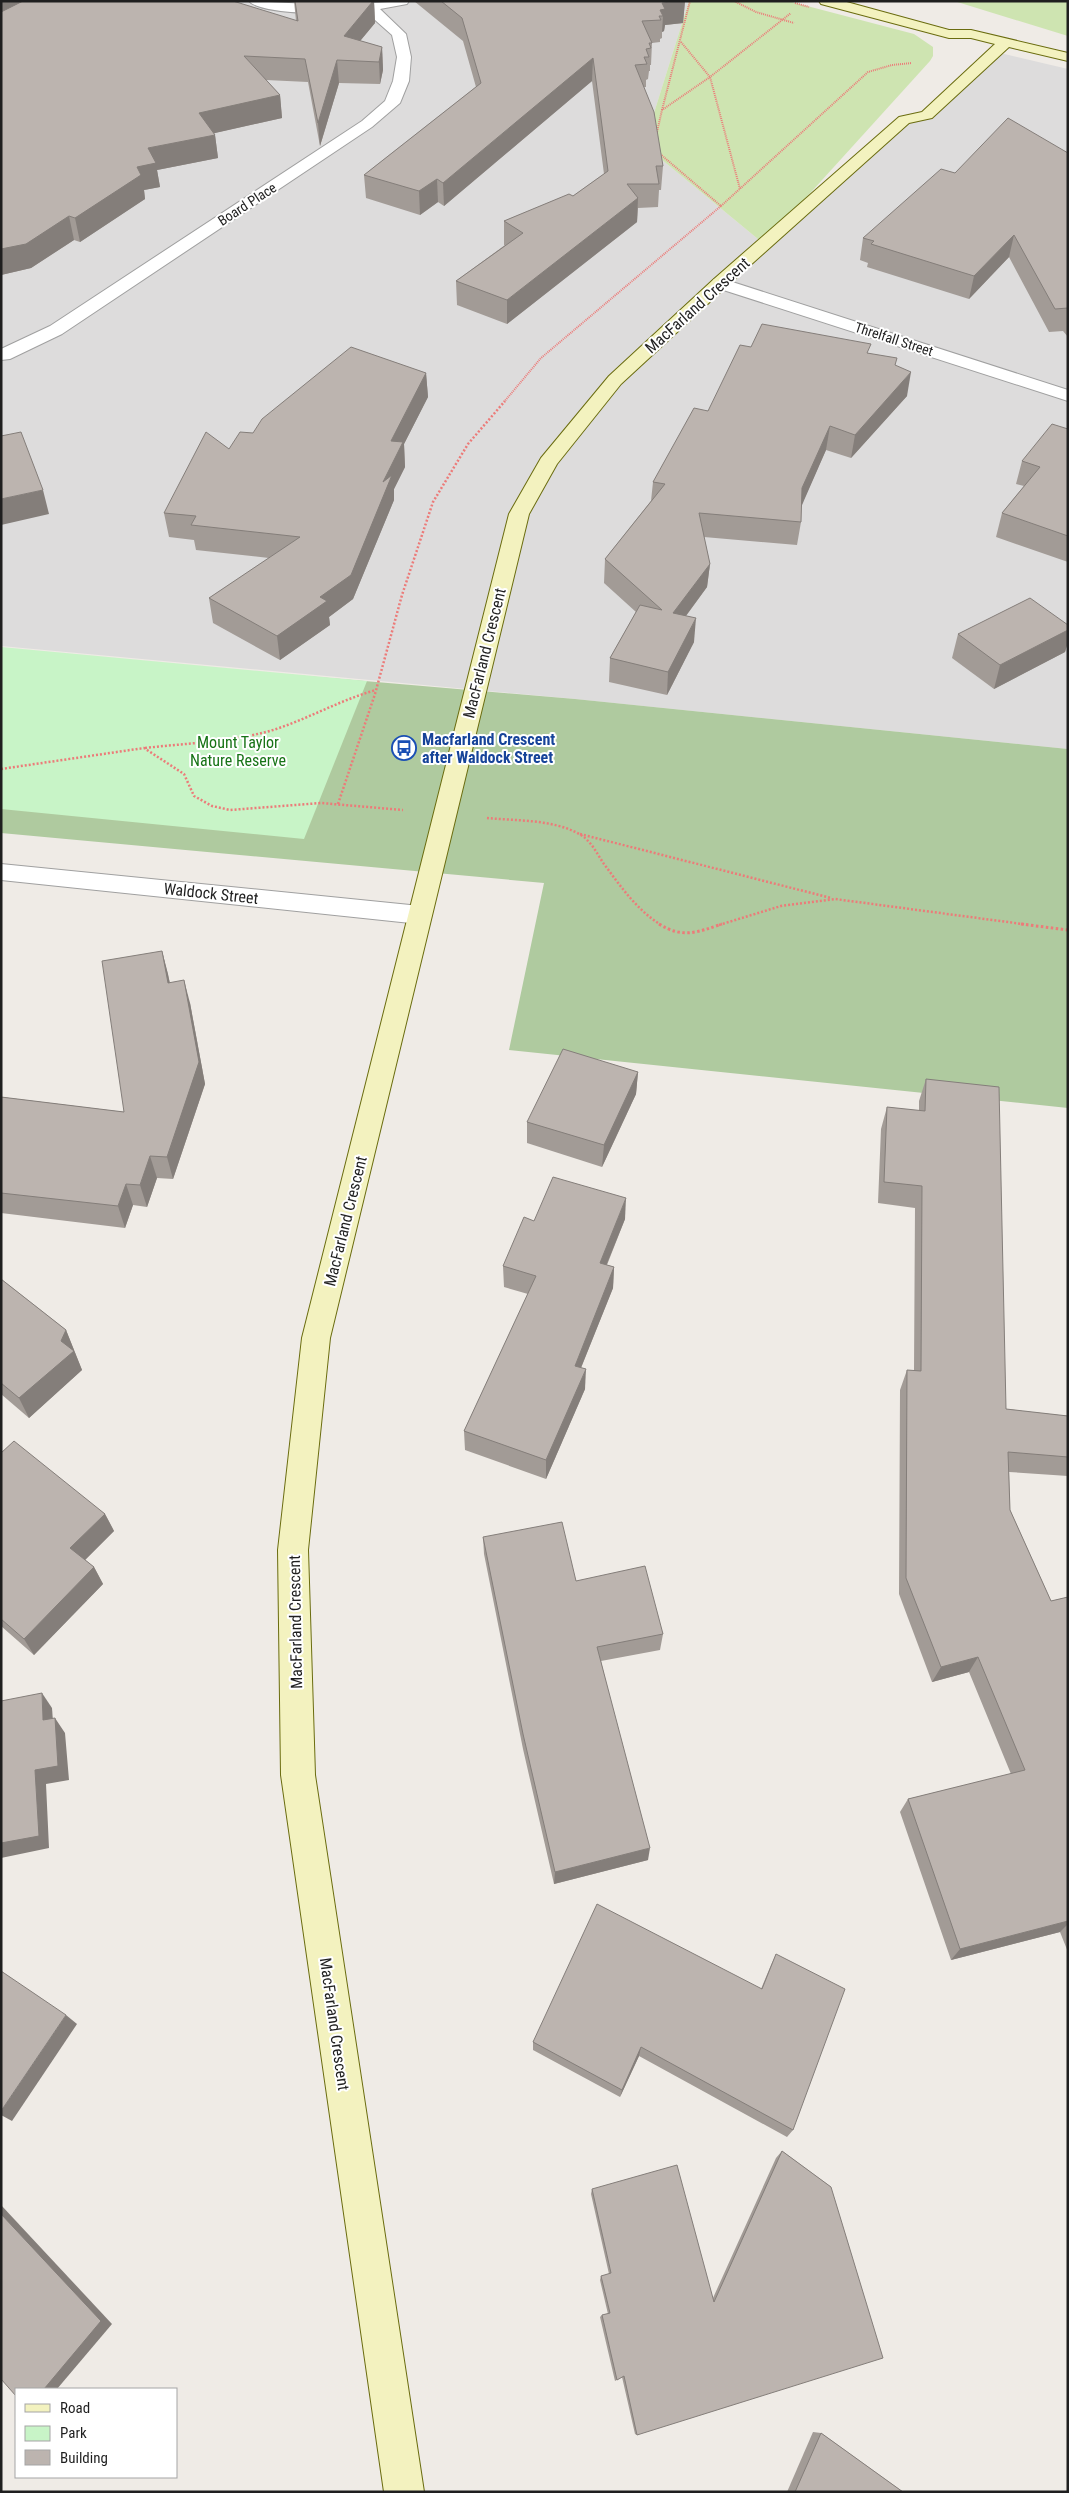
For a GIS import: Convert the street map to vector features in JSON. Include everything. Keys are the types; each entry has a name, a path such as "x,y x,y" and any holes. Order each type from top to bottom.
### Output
{"street":[{"path":"256,1 286,8 331,12 370,8 402,1"},
{"path":"826,1 949,34 961,43 980,42 1001,47 1068,69"},
{"name":"Board Place","path":"4,356 56,330 367,124 392,103 402,81 404,56 399,34 370,8"},
{"path":"1001,47 1068,57"},
{"name":"MacFarland Crescent","path":"404,2492 298,1775 293,1550 316,1338 474,690 520,514 548,462 615,380 909,111 927,115 1001,47"},
{"name":"Threlfall Street","path":"720,283 1068,396"},
{"name":"Waldock Street","path":"1,872 420,915"}],"path":[{"path":"656,138 690,1"},
{"path":"734,1 756,12 782,20"},
{"path":"662,110 710,77 807,1"},
{"path":"795,3 809,7"},
{"path":"681,42 710,77 740,188"},
{"path":"338,804 376,690 402,595 433,502 468,444 541,358 721,206 868,72 892,65 920,62"},
{"path":"653,148 721,206"},
{"path":"1,769 144,748 244,737 274,729 354,695 376,690"},
{"path":"144,748 184,774 194,796 212,806 230,810 293,804 338,804 539,822 835,899 1068,930"},
{"path":"577,833 594,848 639,910 653,922 678,933 693,934 799,901 835,899"}],"shaded area":[{"path":"73,1 689,1 644,145 764,244 904,120 927,115 996,52 1068,69 1068,749 575,699 1,646 1,31"}],"green space":[{"path":"689,1 788,1 914,34 933,47 933,56 930,61 764,244 644,145"},
{"path":"954,1 1068,1 1068,36"},
{"name":"Mount Taylor Nature Reserve","path":"1,647 367,681 304,839 1,809"},
{"path":"1,650 575,699 1068,749 1068,1108 509,1050 544,883 1,833"}],"building":[{"path":"23,1 233,1 298,21 295,1 373,1 344,36 382,47 379,62 337,60 318,123 305,59 244,56 280,95 199,113 215,135 148,148 156,163 137,167 141,175 75,218 69,216 26,244 1,249 1,12"},
{"path":"441,1 680,1 662,3 665,9 660,10 663,16 659,16 661,20 642,21 652,43 649,43 651,48 646,49 649,57 644,57 647,64 635,65 654,112 663,166 656,166 659,184 627,184 638,198 507,300 456,281 523,233 504,221 569,194 573,196 608,171 593,58 443,183 437,179 419,191 364,175 481,83 462,18"},
{"path":"1008,118 1068,153 1068,308 1055,309 1014,235 974,276 871,244 874,241 863,238 941,169 955,173"},
{"path":"762,324 871,344 867,353 897,358 895,365 911,372 855,435 830,426 802,488 801,522 699,513 710,564 673,613 696,618 668,672 610,658 640,605 662,610 605,559 665,484 653,482 694,408 708,411 740,345 751,347"},
{"path":"351,347 426,373 391,441 403,442 383,482 392,475 351,575 320,597 327,601 277,636 209,598 300,537 191,525 196,516 164,513 206,432 229,449 240,432 253,433 262,419"},
{"path":"1052,424 1068,429 1068,536 1002,513 1040,467 1022,461"},
{"path":"21,432 43,490 1,499 1,436"},
{"path":"1030,598 1068,625 1068,630 1000,665 958,634"},
{"path":"162,951 168,983 184,980 199,1062 167,1157 150,1156 140,1185 126,1184 118,1206 1,1193 1,1097 124,1112 102,961"},
{"path":"563,1049 638,1072 604,1145 527,1122"},
{"path":"926,1079 999,1087 1006,1409 1068,1416 1068,1457 1008,1452 1010,1510 1051,1601 1068,1597 1068,1921 960,1949 908,1799 1025,1770 978,1657 941,1667 906,1578 907,1370 921,1371 922,1186 884,1182 887,1107 925,1111"},
{"path":"553,1177 626,1198 600,1263 614,1267 575,1366 586,1369 546,1460 464,1431 536,1276 503,1266 524,1217 534,1221"},
{"path":"1,1279 66,1330 61,1341 74,1351 19,1398 1,1383"},
{"path":"14,1441 105,1514 70,1548 94,1567 24,1639 1,1619 1,1453"},
{"path":"562,1522 576,1581 645,1566 663,1634 597,1647 650,1848 555,1872 523,1734 483,1537"},
{"path":"42,1693 43,1720 55,1718 58,1766 35,1770 39,1836 1,1843 1,1701"},
{"path":"597,1904 762,1989 776,1954 845,1989 793,2130 641,2047 622,2090 533,2042"},
{"path":"1,1971 66,2015 1,2111"},
{"path":"782,2151 831,2187 883,2358 637,2435 624,2376 617,2380 602,2315 610,2313 601,2276 611,2273 592,2189 677,2165 714,2302"},
{"path":"1,2214 101,2321 45,2388 15,2388 15,2395 1,2379"},
{"path":"821,2433 903,2492 795,2492"}],"place":[{"name":"Macfarland Crescent after Waldock Street","path":"404,748"}]}
